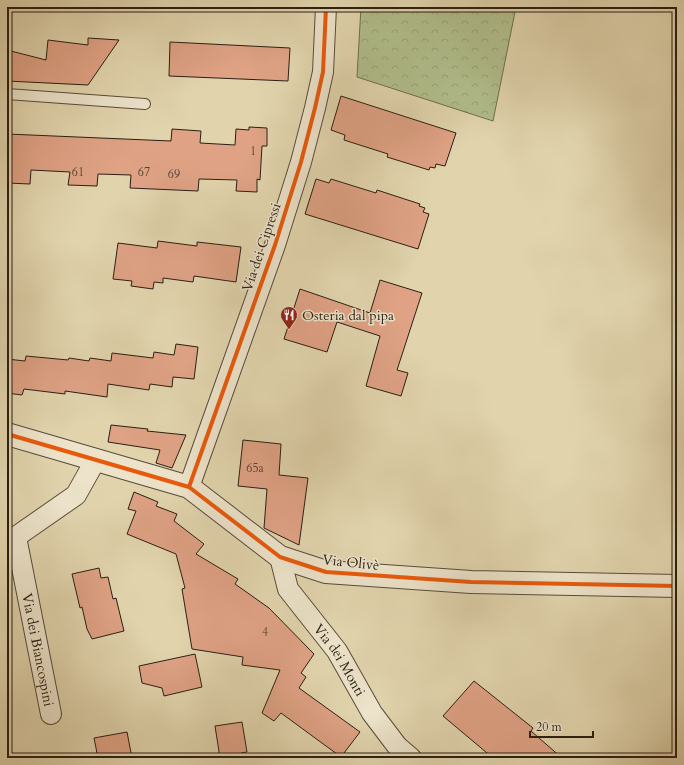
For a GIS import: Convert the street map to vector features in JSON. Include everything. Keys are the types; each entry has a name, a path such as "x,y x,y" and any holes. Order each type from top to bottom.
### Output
{"street":[{"name":"Via dei Cipressi","path":"189,487 275,245 301,162 316,108 323,72 326,7"},
{"name":"Via Olivè","path":"7,434 95,461 189,487 280,557 326,572 471,582 677,586"},
{"name":"Via dei Biancospini","path":"51,714 12,540 76,495 95,461"},
{"name":"Via dei Monti","path":"280,557 288,590 338,651 372,713 398,746 411,758"}],"lane":[{"path":"7,94 145,104"}],"green space":[{"path":"361,7 516,7 493,121 357,77"}],"building":[{"path":"88,38 119,40 88,85 7,81 7,50 46,60 48,40 88,45"},
{"path":"170,42 290,48 288,81 169,76"},
{"path":"341,96 456,133 445,166 436,164 435,168 430,167 429,170 387,157 388,154 344,140 345,135 331,130"},
{"path":"249,127 267,128 267,146 262,146 260,180 257,179 257,192 236,191 237,180 199,179 198,191 130,188 131,175 98,174 97,186 68,185 70,172 31,170 30,184 7,183 7,134 171,141 172,129 201,131 200,143 235,145 236,129 249,130"},
{"path":"316,179 329,183 331,179 376,193 377,190 420,204 419,206 425,208 423,212 429,214 418,249 305,214"},
{"path":"158,241 197,246 197,242 241,247 236,282 194,276 193,282 163,278 163,283 154,282 153,289 131,286 132,281 113,279 118,243 157,248"},
{"path":"380,280 422,293 397,370 408,373 401,396 366,386 380,336 337,322 327,352 284,339 300,289 370,313"},
{"path":"176,344 198,347 194,379 173,377 172,387 150,384 149,390 108,384 107,397 65,391 65,394 24,389 22,395 7,393 7,359 25,361 26,356 68,360 69,358 89,361 90,358 111,361 112,353 153,358 154,352 174,355"},
{"path":"111,425 186,435 172,468 156,463 160,450 108,442"},
{"path":"243,440 281,444 279,475 308,478 299,545 264,528 267,489 238,486"},
{"path":"134,492 158,502 156,506 177,514 174,521 204,544 196,554 238,579 235,584 269,608 314,654 301,673 306,677 299,688 360,732 341,757 281,713 274,721 262,713 280,670 242,665 243,657 192,649 182,589 185,588 176,554 127,534 136,511 128,509"},
{"path":"99,568 101,578 108,577 113,599 116,598 124,631 92,639 87,629 82,607 80,608 72,574"},
{"path":"195,654 202,687 164,696 162,688 142,683 139,666"},
{"path":"474,681 533,728 531,731 562,758 493,758 443,716"},
{"path":"242,722 247,752 241,753 242,758 220,758 215,726"},
{"path":"127,732 132,758 98,758 94,738"}],"cycle path":[{"path":"189,487 275,245 301,162 323,72 326,7"},
{"path":"7,434 189,487 280,557 326,572 471,582 677,586"}],"place":[{"name":"Osteria dal pipa","path":"289,330"}]}
